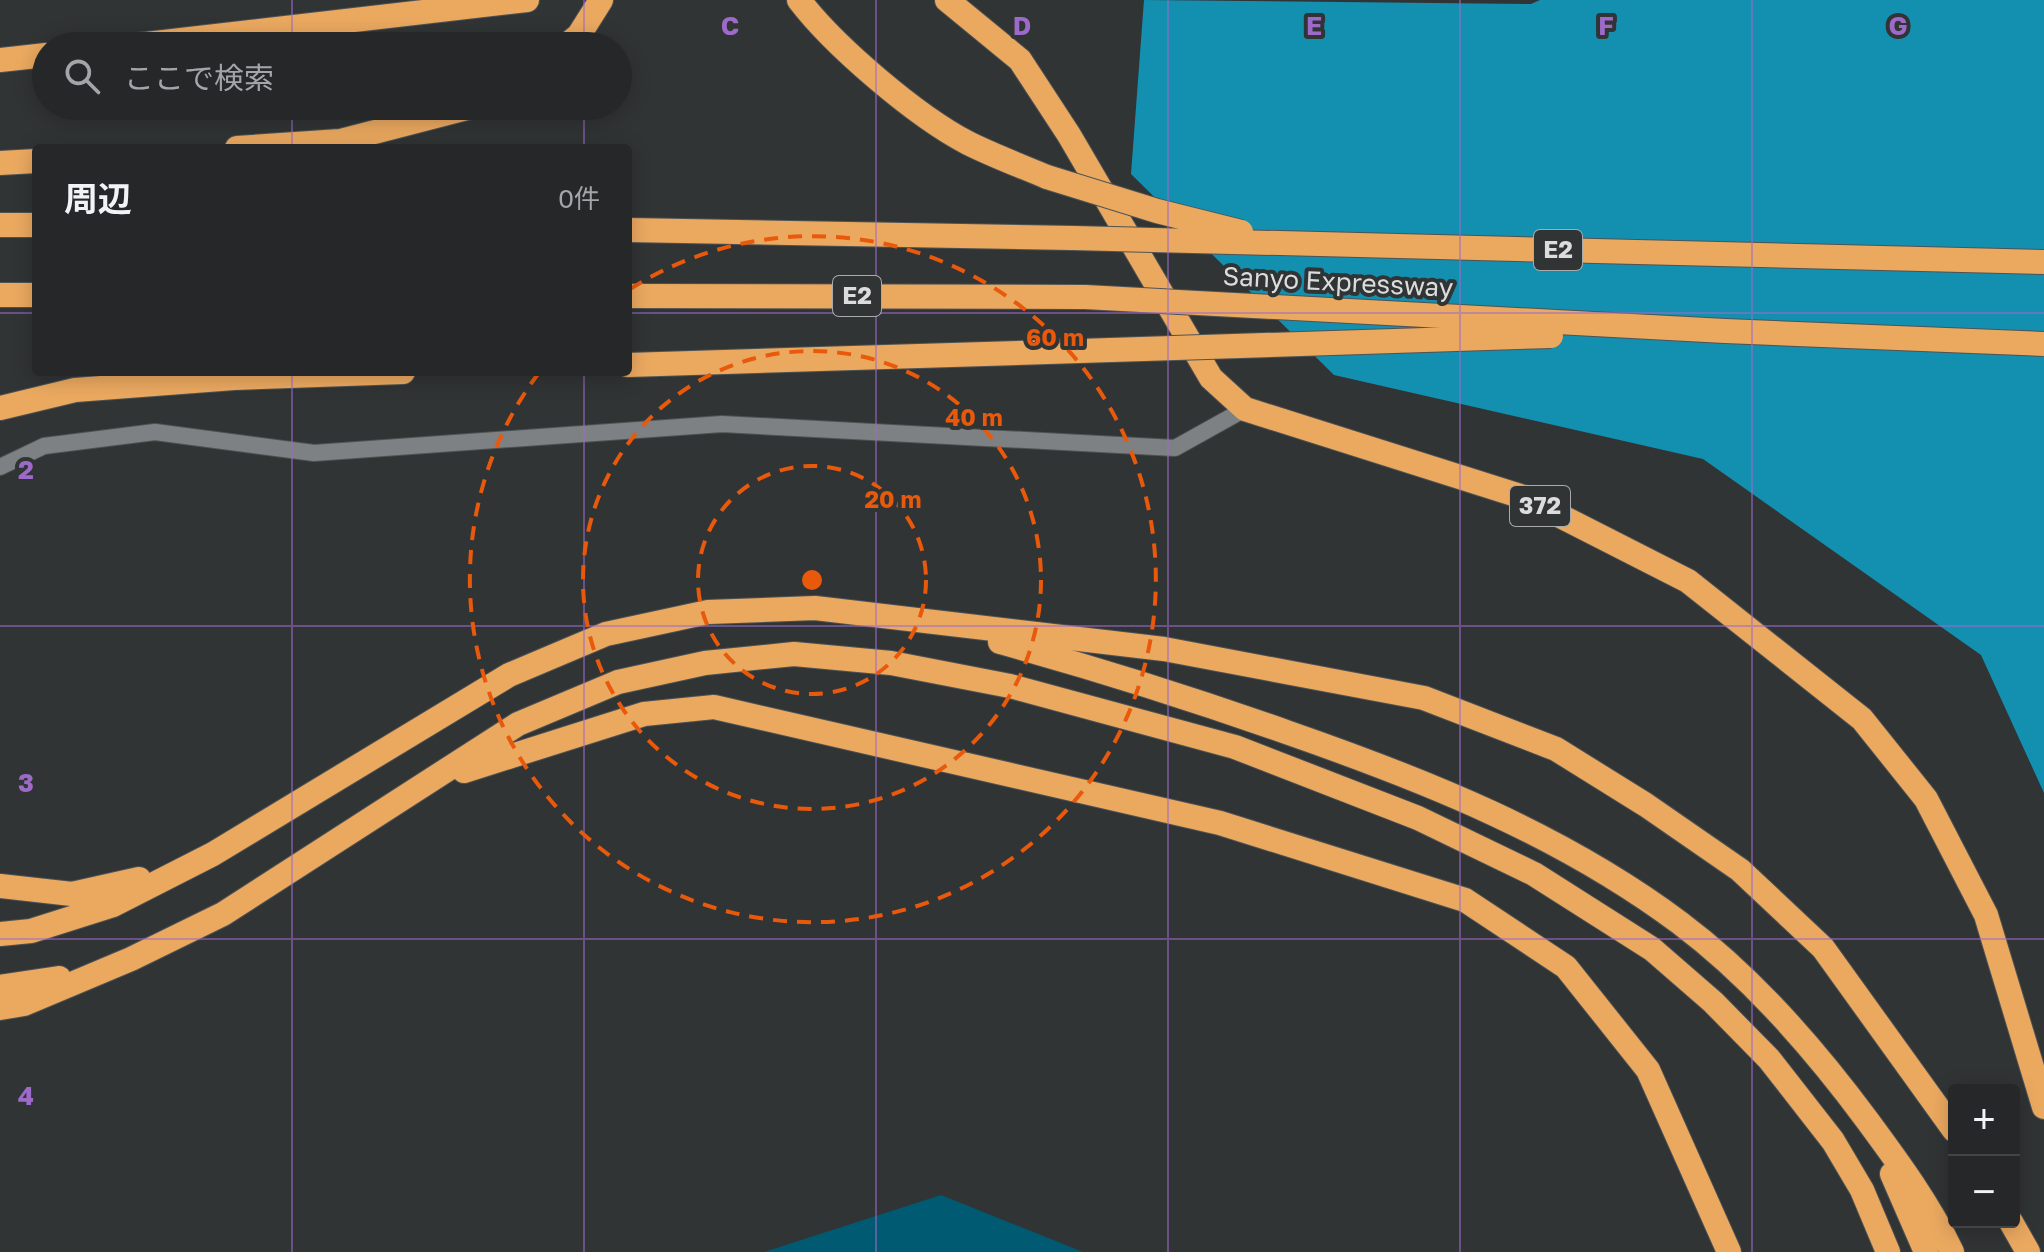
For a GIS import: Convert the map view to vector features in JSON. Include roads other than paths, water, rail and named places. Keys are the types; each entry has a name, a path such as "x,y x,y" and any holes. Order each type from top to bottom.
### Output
{"highway":[{"path":"250,32 527,0"},
{"path":"581,32 601,0"},
{"path":"799,0 817,24 911,103 966,142 1047,177 1157,211 1285,243"},
{"name":"372","path":"947,0 1020,60 1069,135 1211,378 1245,409 1523,497 1688,581 1862,719 1926,799 1986,915 2044,1107"},
{"path":"0,60 32,57"},
{"path":"296,144 340,141 421,120"},
{"path":"0,163 32,161"},
{"path":"0,225 32,225"},
{"name":"Sanyo Expressway","path":"632,230 2044,262"},
{"path":"0,295 32,295"},
{"name":"Sanyo Expressway","path":"632,296 1085,297 1725,331 2044,344"},
{"path":"632,365 1725,331"},
{"path":"0,408 75,390 330,376"},
{"path":"0,934 31,931 113,905 213,854 509,675 606,634 708,612 800,608 1164,649 1424,698 1556,749 1646,805 1740,870 1823,948 1948,1122"},
{"path":"924,621 1134,679 1405,773 1535,832 1614,878 1680,923 1729,964 1783,1016 1853,1101 1914,1185 1952,1252"},
{"path":"0,1008 24,1004 131,959 223,914 518,724 618,682 705,663 794,654 891,663 1010,686 1235,747 1418,818 1508,862 1586,906 1652,949 1713,1002 1799,1093 1862,1190 1888,1252"},
{"path":"435,780 644,714 714,707 1220,823 1465,900 1566,967 1648,1070 1729,1252"},
{"path":"0,886 72,894 117,887 213,854"},
{"path":"0,987 37,984 131,959"},
{"path":"1853,1101 1901,1192 1926,1252"},
{"path":"2014,1228 2028,1252"}],"street":[{"path":"0,467 44,446 155,432 314,453 722,424 1175,448 1245,409"}]}
